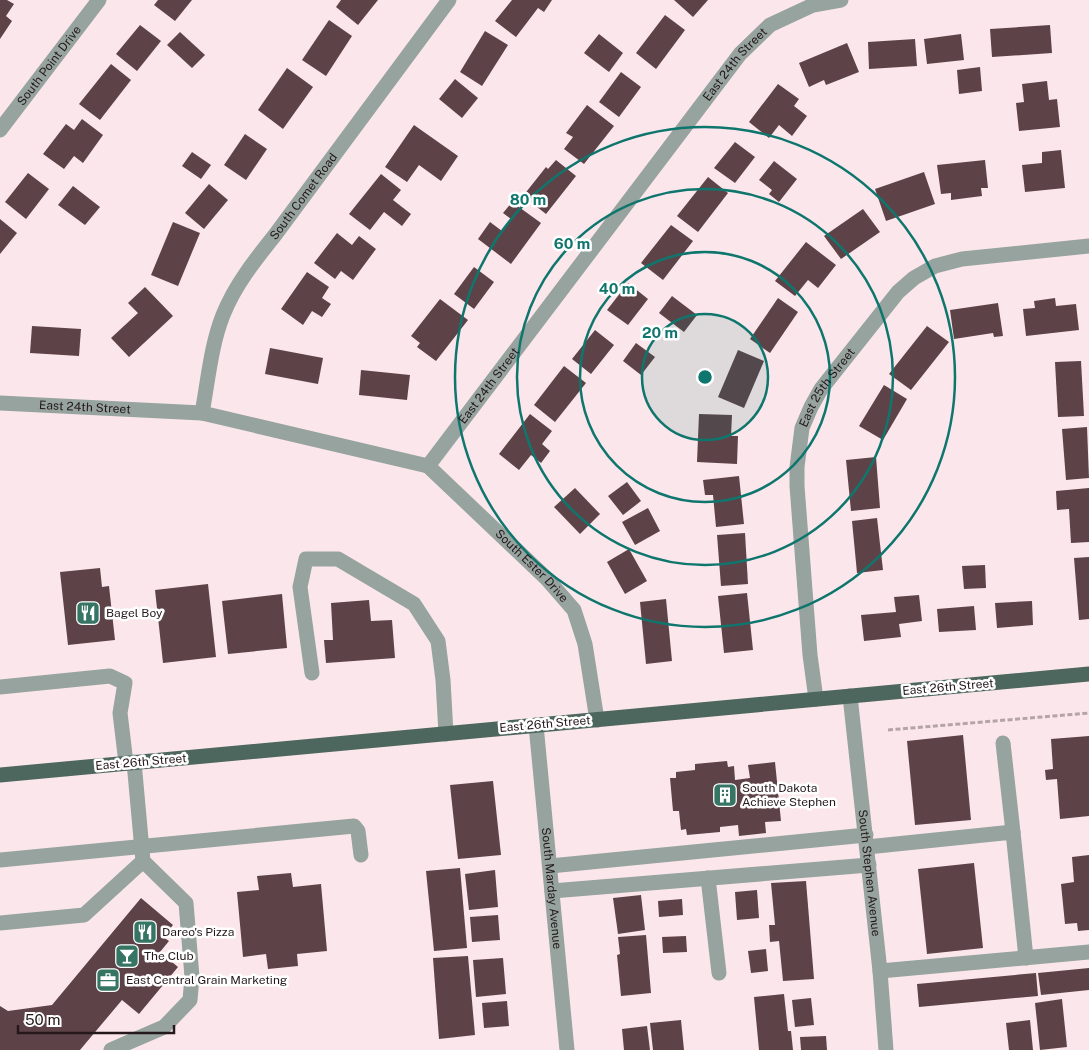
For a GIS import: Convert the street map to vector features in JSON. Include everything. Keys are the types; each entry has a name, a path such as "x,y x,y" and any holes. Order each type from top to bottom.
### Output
{"main road":[{"name":"East 26th Street","path":"0,775 1089,674"}],"street":[{"name":"South Point Drive","path":"0,130 99,0"},
{"name":"South Comet Road","path":"202,413 215,342 222,316 234,292 250,266 449,0"},
{"name":"East 24th Street","path":"0,403 202,413 428,466 740,54 770,25 813,5 841,0"},
{"name":"East 25th Street","path":"816,699 810,655 797,486 797,467 802,428 811,407 822,389 898,292 914,278 935,266 962,259 1089,246"},
{"name":"South Ester Drive","path":"428,466 548,579 574,610 585,644 597,720"},
{"path":"312,673 300,587 306,559 338,559 414,604 438,641 446,734"},
{"path":"0,687 110,676 125,683 120,713 130,763 143,861 186,903 192,977 190,1000 164,1027 111,1050"},
{"name":"South Stephen Avenue","path":"850,696 880,971 886,1050"},
{"name":"South Marday Avenue","path":"536,725 567,1050"},
{"path":"1003,743 1026,958"},
{"path":"0,860 354,826 358,831 362,855"},
{"path":"550,866 866,841 1013,832"},
{"path":"0,923 84,915 143,861"},
{"path":"552,892 869,865"},
{"path":"708,878 719,973"},
{"path":"880,971 1089,952"}],"path":[{"path":"888,730 1089,713"}],"building":[{"path":"0,0 7,0 14,4 6,16 12,21 0,39"},
{"path":"158,0 192,0 175,21 154,5"},
{"path":"341,0 378,0 358,25 336,7"},
{"path":"512,0 552,0 544,12 538,8 516,37 495,21"},
{"path":"674,0 708,0 693,17"},
{"path":"665,15 685,30 656,69 636,53"},
{"path":"329,20 352,36 326,76 302,60"},
{"path":"140,25 161,41 137,71 116,54"},
{"path":"1050,25 1052,53 992,57 990,29"},
{"path":"485,31 508,45 482,86 460,72"},
{"path":"180,32 205,55 192,68 167,45"},
{"path":"599,34 623,53 609,72 584,53"},
{"path":"961,34 964,60 927,64 924,39"},
{"path":"915,39 917,66 869,69 868,42"},
{"path":"847,43 859,72 826,85 824,80 809,87 799,63"},
{"path":"111,64 131,80 100,120 79,104"},
{"path":"980,67 982,91 959,94 957,70"},
{"path":"287,68 313,87 283,129 258,110"},
{"path":"621,72 641,87 619,117 599,102"},
{"path":"455,79 478,98 462,118 439,99"},
{"path":"1047,81 1049,100 1057,99 1060,127 1019,131 1016,103 1024,102 1022,84"},
{"path":"778,84 799,99 794,106 807,116 792,136 779,125 769,138 749,122"},
{"path":"587,105 614,126 584,164 564,149 573,137 566,133"},
{"path":"82,119 103,135 83,163 74,156 64,169 43,154 66,124 74,130"},
{"path":"414,125 458,156 441,181 419,165 407,182 385,167"},
{"path":"245,134 267,149 246,180 224,165"},
{"path":"735,142 755,157 735,183 714,168"},
{"path":"1061,150 1065,188 1025,192 1022,165 1042,163 1042,152"},
{"path":"192,152 211,165 201,179 182,166"},
{"path":"556,160 576,176 546,214 523,196 546,167 548,169"},
{"path":"985,160 988,188 981,188 982,196 951,200 951,193 941,194 937,165"},
{"path":"774,161 797,179 779,202 769,194 772,190 759,180"},
{"path":"924,172 935,204 886,221 875,189"},
{"path":"28,173 49,189 26,219 5,202"},
{"path":"381,174 401,190 393,200 411,214 402,226 384,212 370,230 349,214"},
{"path":"708,177 728,193 698,232 677,216"},
{"path":"209,184 228,200 204,229 185,213"},
{"path":"73,186 100,207 85,225 58,205"},
{"path":"512,202 541,223 511,264 478,239 490,222 502,231 511,219 503,213"},
{"path":"863,209 880,232 841,259 824,236"},
{"path":"0,219 17,233 0,254"},
{"path":"173,222 200,233 178,286 151,275"},
{"path":"671,225 693,241 663,280 641,263"},
{"path":"337,233 352,245 359,236 376,249 353,280 341,271 335,279 314,263"},
{"path":"806,242 836,265 818,288 808,280 795,296 775,281"},
{"path":"474,267 494,282 474,309 454,294"},
{"path":"307,272 329,287 322,298 331,304 322,317 312,311 303,325 281,309"},
{"path":"628,283 648,299 628,325 607,310"},
{"path":"145,287 173,316 129,357 111,338 138,313 128,303"},
{"path":"672,296 697,315 684,332 659,313"},
{"path":"778,298 798,312 770,353 750,339"},
{"path":"1055,298 1056,306 1076,304 1079,330 1026,336 1023,309 1035,308 1034,301"},
{"path":"440,299 468,320 436,361 417,347 420,343 411,336"},
{"path":"998,303 1003,336 994,337 993,333 954,339 950,310"},
{"path":"32,326 81,329 79,356 30,353"},
{"path":"927,326 949,342 911,390 889,374"},
{"path":"595,330 614,345 591,374 572,359"},
{"path":"636,343 655,357 641,375 623,361"},
{"path":"270,348 323,358 318,384 265,374"},
{"path":"738,350 764,361 744,408 718,397"},
{"path":"1081,361 1084,416 1058,417 1055,362"},
{"path":"564,366 586,383 555,422 534,405"},
{"path":"361,370 410,375 407,400 359,395"},
{"path":"884,385 907,399 883,440 859,426"},
{"path":"530,414 552,431 542,444 550,451 541,463 531,455 519,470 499,454"},
{"path":"699,414 732,415 731,436 738,436 737,464 697,462"},
{"path":"1087,427 1089,478 1066,480 1062,429"},
{"path":"876,457 880,508 851,511 846,460"},
{"path":"739,476 744,524 716,527 713,495 705,495 703,480"},
{"path":"627,482 641,501 623,515 608,496"},
{"path":"575,488 600,514 580,534 554,507"},
{"path":"1089,488 1089,542 1071,543 1069,509 1057,510 1056,491"},
{"path":"648,508 660,531 635,545 622,522"},
{"path":"877,518 883,570 857,573 852,521"},
{"path":"745,533 748,584 721,586 717,535"},
{"path":"629,549 647,581 625,594 607,562"},
{"path":"1089,557 1089,619 1079,620 1074,558"},
{"path":"985,565 986,588 964,589 962,566"},
{"name":"Bagel Boy","path":"100,568 102,587 109,586 115,640 68,645 60,572"},
{"path":"208,584 216,657 163,663 155,590"},
{"path":"747,593 753,650 724,653 718,596"},
{"path":"282,594 287,648 228,654 222,601"},
{"path":"919,595 922,621 899,624 901,637 864,641 861,615 896,612 894,597"},
{"path":"666,599 672,661 646,664 640,602"},
{"path":"369,600 371,621 392,620 395,658 326,663 324,640 333,640 331,603"},
{"path":"1032,601 1033,625 997,628 995,603"},
{"path":"974,606 976,630 939,632 937,609"},
{"path":"963,735 971,820 915,825 907,741"},
{"path":"1089,736 1089,816 1060,819 1057,779 1046,780 1045,770 1053,769 1051,739"},
{"name":"South Dakota Achieve Stephen","path":"727,761 728,767 734,766 735,780 750,778 748,765 775,762 781,821 765,822 766,833 739,836 738,825 720,827 720,832 687,835 686,829 681,830 679,811 673,811 670,778 676,778 676,772 695,770 695,764"},
{"path":"493,781 501,855 458,859 450,785"},
{"path":"1089,855 1089,930 1078,931 1077,923 1065,924 1061,884 1074,882 1072,857"},
{"path":"974,863 983,948 927,954 918,869"},
{"path":"460,868 467,948 434,951 426,871"},
{"path":"495,870 498,907 469,910 465,874"},
{"path":"291,873 293,887 321,884 327,951 297,954 298,966 268,969 266,954 243,957 237,892 259,890 257,876"},
{"path":"806,881 814,979 783,981 779,941 770,942 769,925 775,925 771,883"},
{"path":"757,890 759,918 737,920 735,892"},
{"path":"641,895 645,930 618,934 613,898"},
{"path":"141,898 173,925 163,937 169,941 160,952 178,967 139,1014 122,1000 80,1050 0,1050 0,1006 8,1011 52,1005"},
{"path":"682,899 683,915 659,917 658,901"},
{"path":"498,915 500,940 472,942 470,917"},
{"path":"646,935 651,993 621,996 617,955 620,954 618,937"},
{"path":"686,936 687,952 663,953 662,937"},
{"path":"766,949 768,971 751,973 748,951"},
{"path":"468,956 475,1035 439,1039 433,958"},
{"path":"503,958 506,994 476,997 473,960"},
{"path":"1089,968 1089,990 1041,995 1038,973"},
{"path":"1036,973 1038,996 919,1007 917,984"},
{"path":"784,994 788,1031 791,1031 793,1050 759,1050 754,997"},
{"path":"811,998 814,1025 795,1027 792,1000"},
{"path":"1062,999 1067,1047 1040,1050 1035,1003"},
{"path":"507,1001 509,1026 484,1028 482,1003"},
{"path":"681,1020 684,1050 653,1050 650,1023"},
{"path":"1030,1020 1033,1050 1009,1050 1006,1023"},
{"path":"647,1026 650,1050 624,1050 622,1029"},
{"path":"826,1036 827,1050 801,1050 800,1037"}],"place":[{"name":"Bagel Boy","path":"88,613"},
{"name":"South Dakota Achieve Stephen","path":"725,795"},
{"name":"Dareo's Pizza","path":"145,932"},
{"name":"The Club","path":"127,956"},
{"name":"East Central Grain Marketing","path":"108,980"}]}
